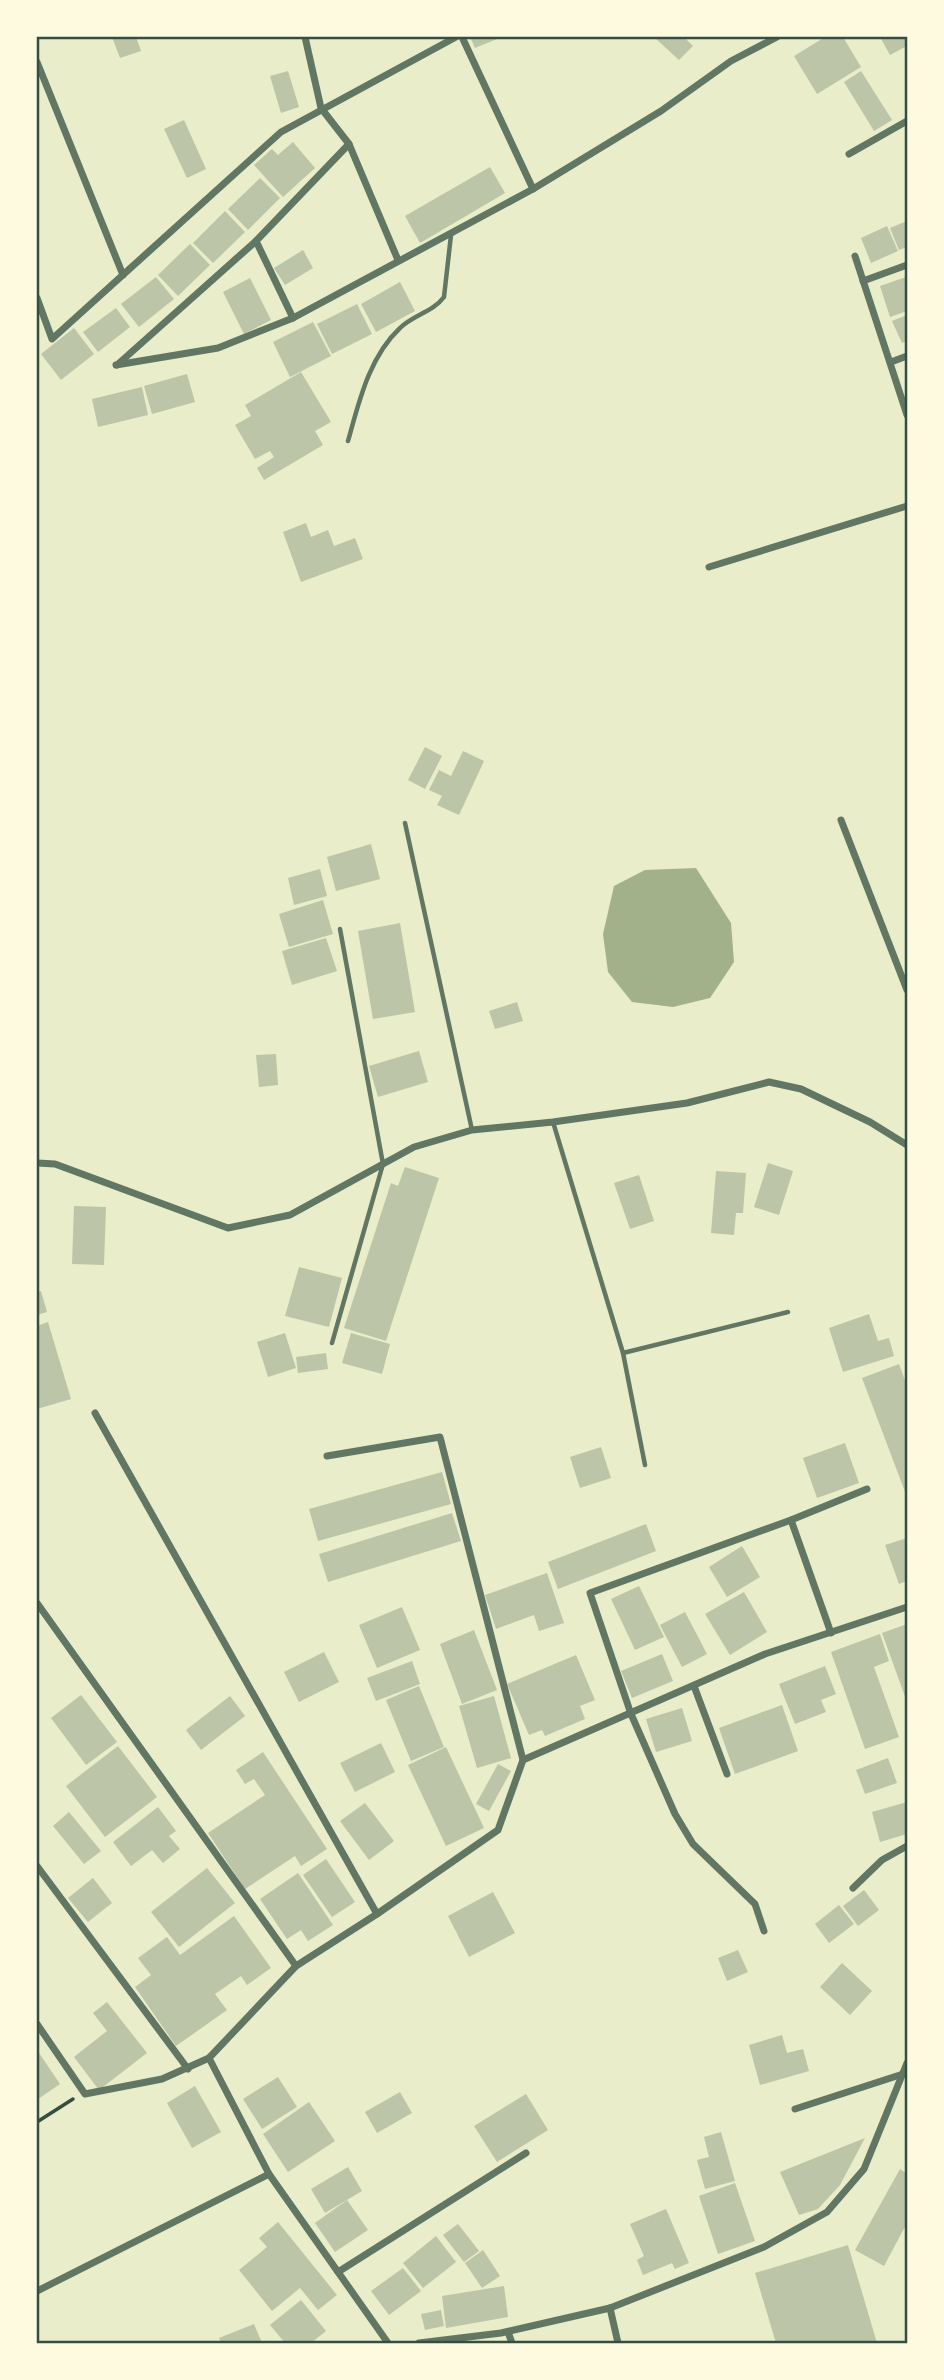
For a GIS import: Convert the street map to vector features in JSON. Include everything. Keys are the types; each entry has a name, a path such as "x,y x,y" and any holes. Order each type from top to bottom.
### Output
{"street":[{"path":"304,37 321,108 349,144 398,260"},
{"path":"37,298 52,339 281,132 456,37"},
{"path":"462,37 533,189"},
{"path":"349,144 256,241 116,365 218,348 293,318 533,189 661,111 731,61 777,37"},
{"path":"37,62 123,275"},
{"path":"849,153 907,121"},
{"path":"256,241 293,318"},
{"path":"855,256 907,415"},
{"path":"863,281 907,265"},
{"path":"891,362 907,356"},
{"path":"709,567 907,506"},
{"path":"841,820 907,990"},
{"path":"37,1163 55,1164 228,1228 290,1215 414,1147 472,1130 687,1103 769,1082 801,1089 870,1122 907,1145"},
{"path":"96,1413 377,1914"},
{"path":"37,2024 85,2094 162,2079 208,2058 296,1966 377,1914 498,1830 523,1760 440,1437 327,1455"},
{"path":"764,1931 755,1903 693,1843 675,1814 631,1714 590,1593 791,1520 867,1489"},
{"path":"791,1520 831,1633"},
{"path":"37,1603 296,1966"},
{"path":"523,1760 765,1654 907,1607"},
{"path":"694,1686 727,1774"},
{"path":"853,1888 882,1860 907,1846"},
{"path":"37,1866 188,2068"},
{"path":"208,2058 269,2174 388,2343"},
{"path":"419,2343 508,2332 610,2308 764,2246 827,2212 864,2169 907,2063"},
{"path":"795,2109 904,2074"},
{"path":"338,2272 526,2153"},
{"path":"37,2291 269,2174"},
{"path":"610,2308 618,2343"},
{"path":"508,2332 512,2343"}],"lane":[{"path":"348,441 363,389 383,351 398,329 411,318 439,304 444,297 451,232"},
{"path":"405,823 472,1130"},
{"path":"332,1343 383,1164 340,929"},
{"path":"552,1122 623,1353 645,1465"},
{"path":"623,1353 788,1312"}],"path":[{"path":"37,2122 61,2105 85,2094"}],"shaded area":[{"path":"696,868 731,923 734,962 710,998 673,1007 632,1002 608,972 603,934 614,886 645,870"}],"building":[{"path":"112,37 136,37 141,51 120,58"},
{"path":"470,37 502,37 475,48"},
{"path":"654,37 684,37 693,46 679,60"},
{"path":"825,37 843,37 861,67 817,94 794,56"},
{"path":"880,37 907,37 907,46 890,55"},
{"path":"288,71 299,107 281,113 270,76"},
{"path":"861,71 892,120 874,131 844,82"},
{"path":"184,120 206,169 187,178 164,129"},
{"path":"293,142 315,168 283,197 254,165 272,149 278,155"},
{"path":"490,167 505,193 420,243 405,216"},
{"path":"260,178 280,198 248,230 228,209"},
{"path":"225,211 245,232 213,263 193,243"},
{"path":"907,221 907,247 899,250 890,228"},
{"path":"887,226 898,251 871,263 861,238"},
{"path":"190,244 210,265 178,296 158,275"},
{"path":"303,250 313,268 285,285 274,268"},
{"path":"156,277 174,299 139,327 121,304"},
{"path":"906,277 907,311 890,317 880,286"},
{"path":"250,278 271,320 244,334 223,292"},
{"path":"400,282 415,311 376,332 361,304"},
{"path":"357,304 372,334 332,354 317,324"},
{"path":"116,308 130,327 98,352 83,332"},
{"path":"907,315 907,341 902,343 892,321"},
{"path":"313,322 331,356 290,377 273,342"},
{"path":"74,328 94,354 61,380 41,354"},
{"path":"301,372 331,422 315,431 323,445 264,480 257,468 274,457 270,451 255,459 235,425 251,416 245,405"},
{"path":"187,374 195,402 152,414 144,386"},
{"path":"142,387 148,415 98,427 92,399"},
{"path":"306,523 311,537 328,530 334,546 355,538 363,559 301,582 283,532"},
{"path":"425,747 442,756 425,789 408,780"},
{"path":"463,751 484,761 459,815 437,805 442,796 429,790 439,770 451,776"},
{"path":"371,844 380,879 336,891 327,857"},
{"path":"320,869 327,896 294,905 288,878"},
{"path":"323,900 333,934 289,947 279,914"},
{"path":"400,923 415,1012 373,1019 358,931"},
{"path":"326,938 337,971 292,985 282,951"},
{"path":"517,1002 523,1021 495,1029 489,1011"},
{"path":"419,1051 428,1082 378,1097 369,1066"},
{"path":"276,1054 278,1085 259,1087 256,1055"},
{"path":"768,1163 793,1171 779,1215 754,1207"},
{"path":"405,1167 439,1178 386,1341 344,1328 391,1183 398,1186"},
{"path":"716,1171 746,1173 743,1213 736,1213 734,1235 711,1233"},
{"path":"639,1175 654,1221 630,1229 614,1183"},
{"path":"74,1206 106,1207 104,1265 72,1264"},
{"path":"299,1267 342,1278 329,1327 285,1316"},
{"path":"41,1291 47,1312 37,1315 37,1292"},
{"path":"869,1314 878,1341 889,1338 894,1356 843,1372 829,1328"},
{"path":"48,1322 71,1399 37,1409 37,1326"},
{"path":"285,1333 296,1368 268,1377 257,1342"},
{"path":"351,1333 390,1344 382,1374 342,1363"},
{"path":"326,1353 328,1369 298,1373 296,1357"},
{"path":"899,1364 907,1386 907,1497 862,1378"},
{"path":"845,1443 859,1483 817,1498 803,1458"},
{"path":"601,1447 611,1478 580,1488 570,1457"},
{"path":"442,1472 451,1504 318,1541 309,1509"},
{"path":"452,1513 461,1541 328,1582 319,1554"},
{"path":"646,1524 656,1551 558,1589 548,1562"},
{"path":"907,1538 907,1581 899,1584 885,1545"},
{"path":"742,1546 760,1577 727,1597 709,1567"},
{"path":"547,1573 564,1623 539,1631 534,1615 496,1629 485,1595"},
{"path":"639,1586 664,1637 635,1650 611,1599"},
{"path":"744,1592 767,1632 730,1655 705,1614"},
{"path":"402,1607 420,1650 377,1668 359,1625"},
{"path":"685,1612 707,1654 682,1667 660,1625"},
{"path":"907,1624 907,1702 882,1633"},
{"path":"474,1630 497,1690 462,1704 440,1644"},
{"path":"880,1634 889,1661 874,1667 899,1737 865,1749 831,1652"},
{"path":"324,1652 339,1682 299,1702 284,1672"},
{"path":"662,1654 673,1681 632,1698 621,1671"},
{"path":"576,1655 595,1700 580,1706 585,1719 545,1736 542,1730 529,1735 507,1684"},
{"path":"412,1661 420,1684 376,1701 367,1678"},
{"path":"825,1666 836,1694 821,1700 826,1712 795,1724 779,1684"},
{"path":"419,1686 444,1747 411,1761 386,1700"},
{"path":"81,1695 117,1742 86,1765 51,1718"},
{"path":"230,1696 245,1716 201,1750 186,1730"},
{"path":"494,1696 511,1758 477,1768 459,1706"},
{"path":"782,1705 798,1751 735,1774 719,1728"},
{"path":"682,1708 692,1741 656,1752 646,1719"},
{"path":"381,1743 395,1772 355,1792 340,1763"},
{"path":"118,1746 157,1797 105,1837 66,1786"},
{"path":"446,1747 484,1828 446,1846 408,1765"},
{"path":"263,1752 327,1849 301,1866 295,1856 245,1889 208,1833 265,1795 254,1779 245,1784 236,1770"},
{"path":"888,1758 897,1783 865,1794 856,1770"},
{"path":"498,1764 511,1771 489,1811 476,1804"},
{"path":"907,1802 907,1834 880,1842 872,1812"},
{"path":"365,1803 394,1841 369,1860 340,1821"},
{"path":"158,1807 176,1831 169,1836 180,1849 163,1863 152,1850 131,1866 113,1842"},
{"path":"69,1812 101,1851 84,1864 53,1826"},
{"path":"326,1859 355,1902 332,1917 303,1875"},
{"path":"207,1868 235,1903 179,1947 151,1912"},
{"path":"298,1873 333,1925 308,1941 301,1930 287,1939 260,1899"},
{"path":"93,1878 112,1903 88,1922 68,1898"},
{"path":"864,1890 879,1910 858,1926 843,1906"},
{"path":"493,1892 515,1933 469,1957 448,1916"},
{"path":"839,1905 854,1924 829,1943 815,1924"},
{"path":"234,1916 271,1968 247,1985 241,1976 215,1994 227,2010 176,2046 135,1987 151,1975 138,1958 167,1937 180,1955"},
{"path":"738,1950 748,1972 727,1981 718,1958"},
{"path":"842,1963 872,1991 850,2015 820,1987"},
{"path":"107,2002 147,2053 99,2090 74,2057 107,2031 93,2013"},
{"path":"782,2035 787,2053 803,2049 809,2071 760,2085 749,2045"},
{"path":"37,2050 60,2084 38,2099 37,2097"},
{"path":"278,2077 297,2107 262,2129 243,2099"},
{"path":"195,2086 221,2132 192,2148 167,2103"},
{"path":"400,2092 412,2113 377,2133 365,2112"},
{"path":"526,2094 548,2130 497,2162 474,2126"},
{"path":"309,2102 335,2141 288,2172 263,2134"},
{"path":"721,2132 735,2181 705,2189 697,2160 709,2157 704,2137"},
{"path":"865,2138 840,2185 818,2209 799,2215 780,2172"},
{"path":"348,2167 362,2191 325,2213 311,2189"},
{"path":"900,2169 907,2174 907,2223 884,2266 855,2250"},
{"path":"735,2183 755,2241 718,2254 699,2196"},
{"path":"347,2200 368,2230 335,2252 315,2223"},
{"path":"666,2209 689,2263 675,2269 672,2263 643,2275 637,2260 644,2256 630,2224"},
{"path":"278,2222 337,2295 318,2310 300,2288 272,2311 239,2270 267,2247 259,2238"},
{"path":"458,2224 479,2251 464,2262 443,2235"},
{"path":"436,2236 456,2262 423,2288 403,2263"},
{"path":"848,2245 877,2343 776,2343 755,2273"},
{"path":"483,2250 500,2276 482,2288 465,2263"},
{"path":"403,2268 421,2291 389,2315 371,2291"},
{"path":"504,2286 508,2317 446,2328 442,2296"},
{"path":"301,2300 326,2331 311,2343 285,2343 270,2325"},
{"path":"441,2310 444,2326 425,2330 421,2314"},
{"path":"254,2324 262,2343 221,2343 219,2338"}]}
